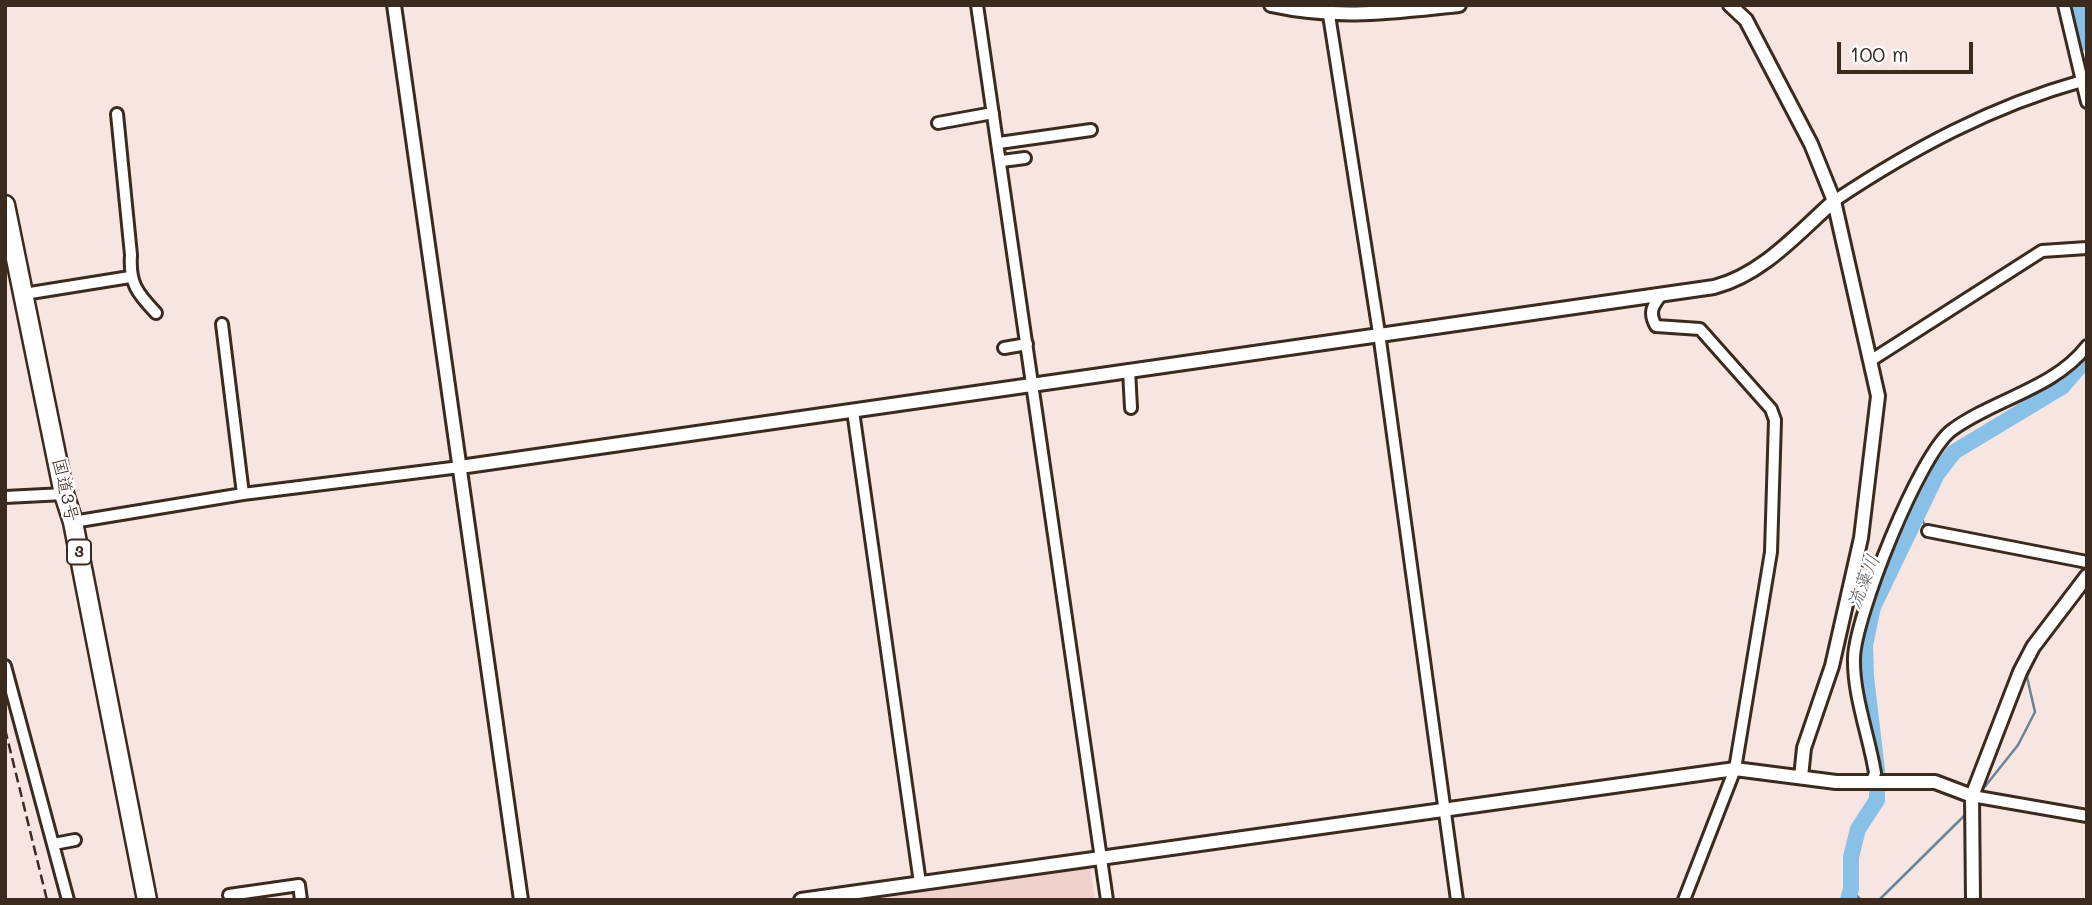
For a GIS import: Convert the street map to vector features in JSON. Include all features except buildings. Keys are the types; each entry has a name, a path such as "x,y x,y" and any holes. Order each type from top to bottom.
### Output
{"highway":[{"name":"国道3号","path":"5,205 64,494 73,523 147,900"}],"street":[{"path":"394,5 521,900"},
{"path":"977,5 1002,161 1107,900"},
{"path":"1271,5 1329,15 1356,16 1459,5"},
{"path":"1730,5 1746,20 1811,144 1834,201 1877,392 1861,538 1832,666 1804,748 1801,777"},
{"path":"2064,5 2087,102"},
{"path":"1329,15 1379,333 1457,900"},
{"path":"73,523 243,494 460,467 1738,281 1755,270 1834,201 1894,162 1976,118 2082,81"},
{"path":"938,123 993,113"},
{"path":"117,114 131,256 130,276 135,291 156,313"},
{"path":"999,143 1091,130"},
{"path":"1002,161 1025,158"},
{"path":"1870,361 2042,251 2087,248"},
{"path":"24,294 130,276"},
{"path":"1662,294 1653,307 1651,317 1656,326 1700,328 1771,409 1775,420 1771,552 1735,769 1684,900"},
{"path":"222,324 243,494"},
{"path":"1003,348 1027,344"},
{"path":"1872,783 1875,773 1856,678 1854,644 1886,552 1918,474 1929,455 1951,430 2063,369 2087,346"},
{"path":"1129,370 1131,408"},
{"path":"853,411 920,883"},
{"path":"5,497 64,494"},
{"path":"1928,531 2087,562"},
{"path":"1973,900 1972,796 2020,672 2033,647 2087,576"},
{"path":"5,666 68,900"},
{"path":"801,900 1735,769 1872,783 1936,782 1972,796 2087,816"},
{"path":"54,844 75,840"},
{"path":"229,895 299,885 301,900"}],"shaded area":[{"path":"1090,868 1095,900 855,900"}],"waterway":[{"name":"流藻川","path":"2077,5 2087,43"},
{"name":"流藻川","path":"1848,900 1851,889 1851,857 1858,829 1877,800 1877,770 1865,645 1873,607 1937,474 1954,452 2062,387 2087,358"},
{"path":"1919,516 1926,526"},
{"path":"1983,789 2018,745 2035,712 2027,677 2036,654 2086,587"},
{"path":"1879,900 1965,815"},
{"path":"1851,889 1861,900"}],"railway":[{"path":"5,729 47,900"}]}
